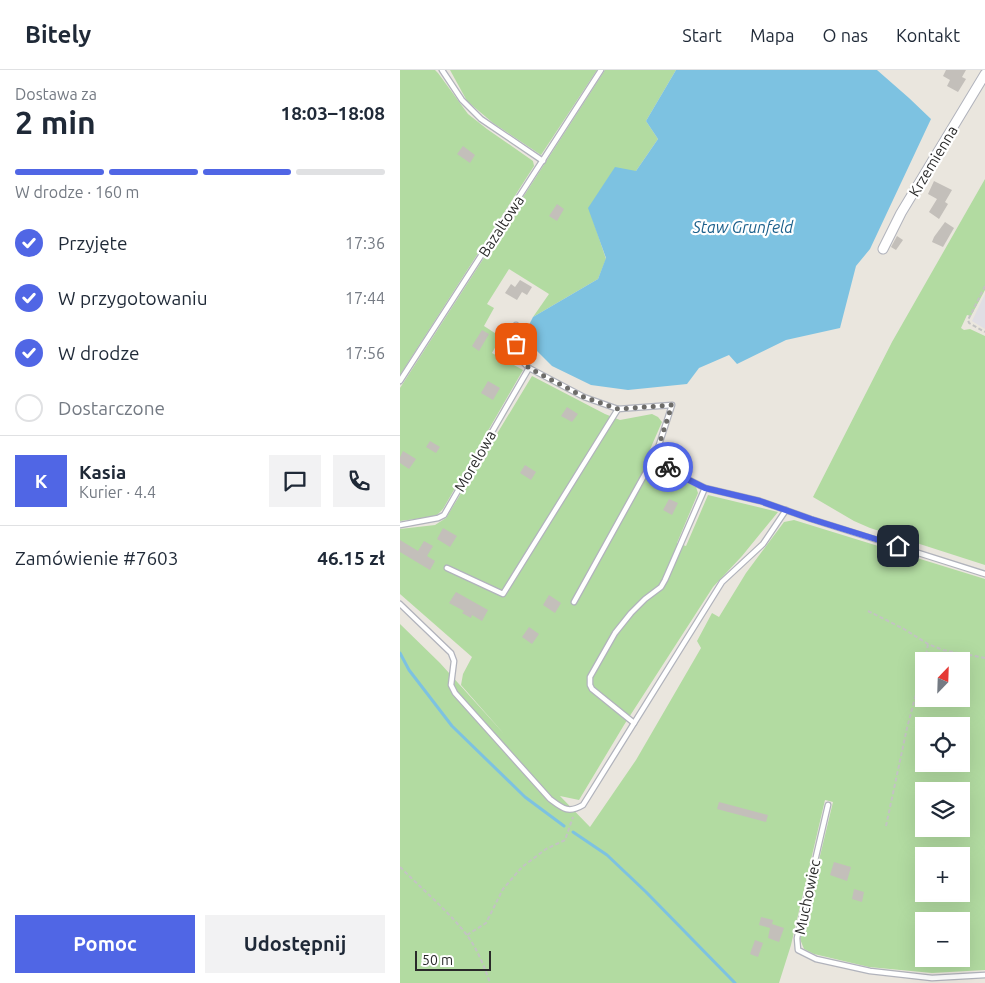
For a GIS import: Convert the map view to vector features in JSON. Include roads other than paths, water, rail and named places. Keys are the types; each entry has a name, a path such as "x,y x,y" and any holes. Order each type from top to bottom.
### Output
{"street":[{"name":"Krzemienna","path":"884,250 901,213 985,74"}],"lane":[{"path":"442,70 462,100 481,119 543,161"},
{"name":"Bazaltowa","path":"400,381 601,70"},
{"path":"516,325 516,344 519,358 529,368 584,397 618,409 672,405 656,454 574,602"},
{"name":"Morelowa","path":"400,525 438,518 444,515 529,368"},
{"path":"447,568 503,594 618,409"},
{"path":"656,454 672,470 705,488 760,501 985,574"},
{"path":"634,723 592,689 590,677 615,633 645,599 666,580 705,488"},
{"path":"400,604 451,653 454,661 451,685 455,693 550,798 561,807 570,810 576,809 583,805 722,582 763,544 786,510"},
{"name":"Muchowiec","path":"828,805 797,938 798,950 816,959 870,970 932,978 985,975"}],"water":[{"name":"Staw Grunfeld","path":"676,70 877,70 931,119 870,249 856,266 840,328 786,340 737,364 729,355 699,368 687,384 628,390 591,385 552,366 523,337 533,317 598,279 606,258 588,208 615,167 636,171 658,139 646,121"}],"waterway":[{"path":"400,653 409,670 452,726 525,797 564,826"},
{"path":"573,832 607,855 735,983"}]}
